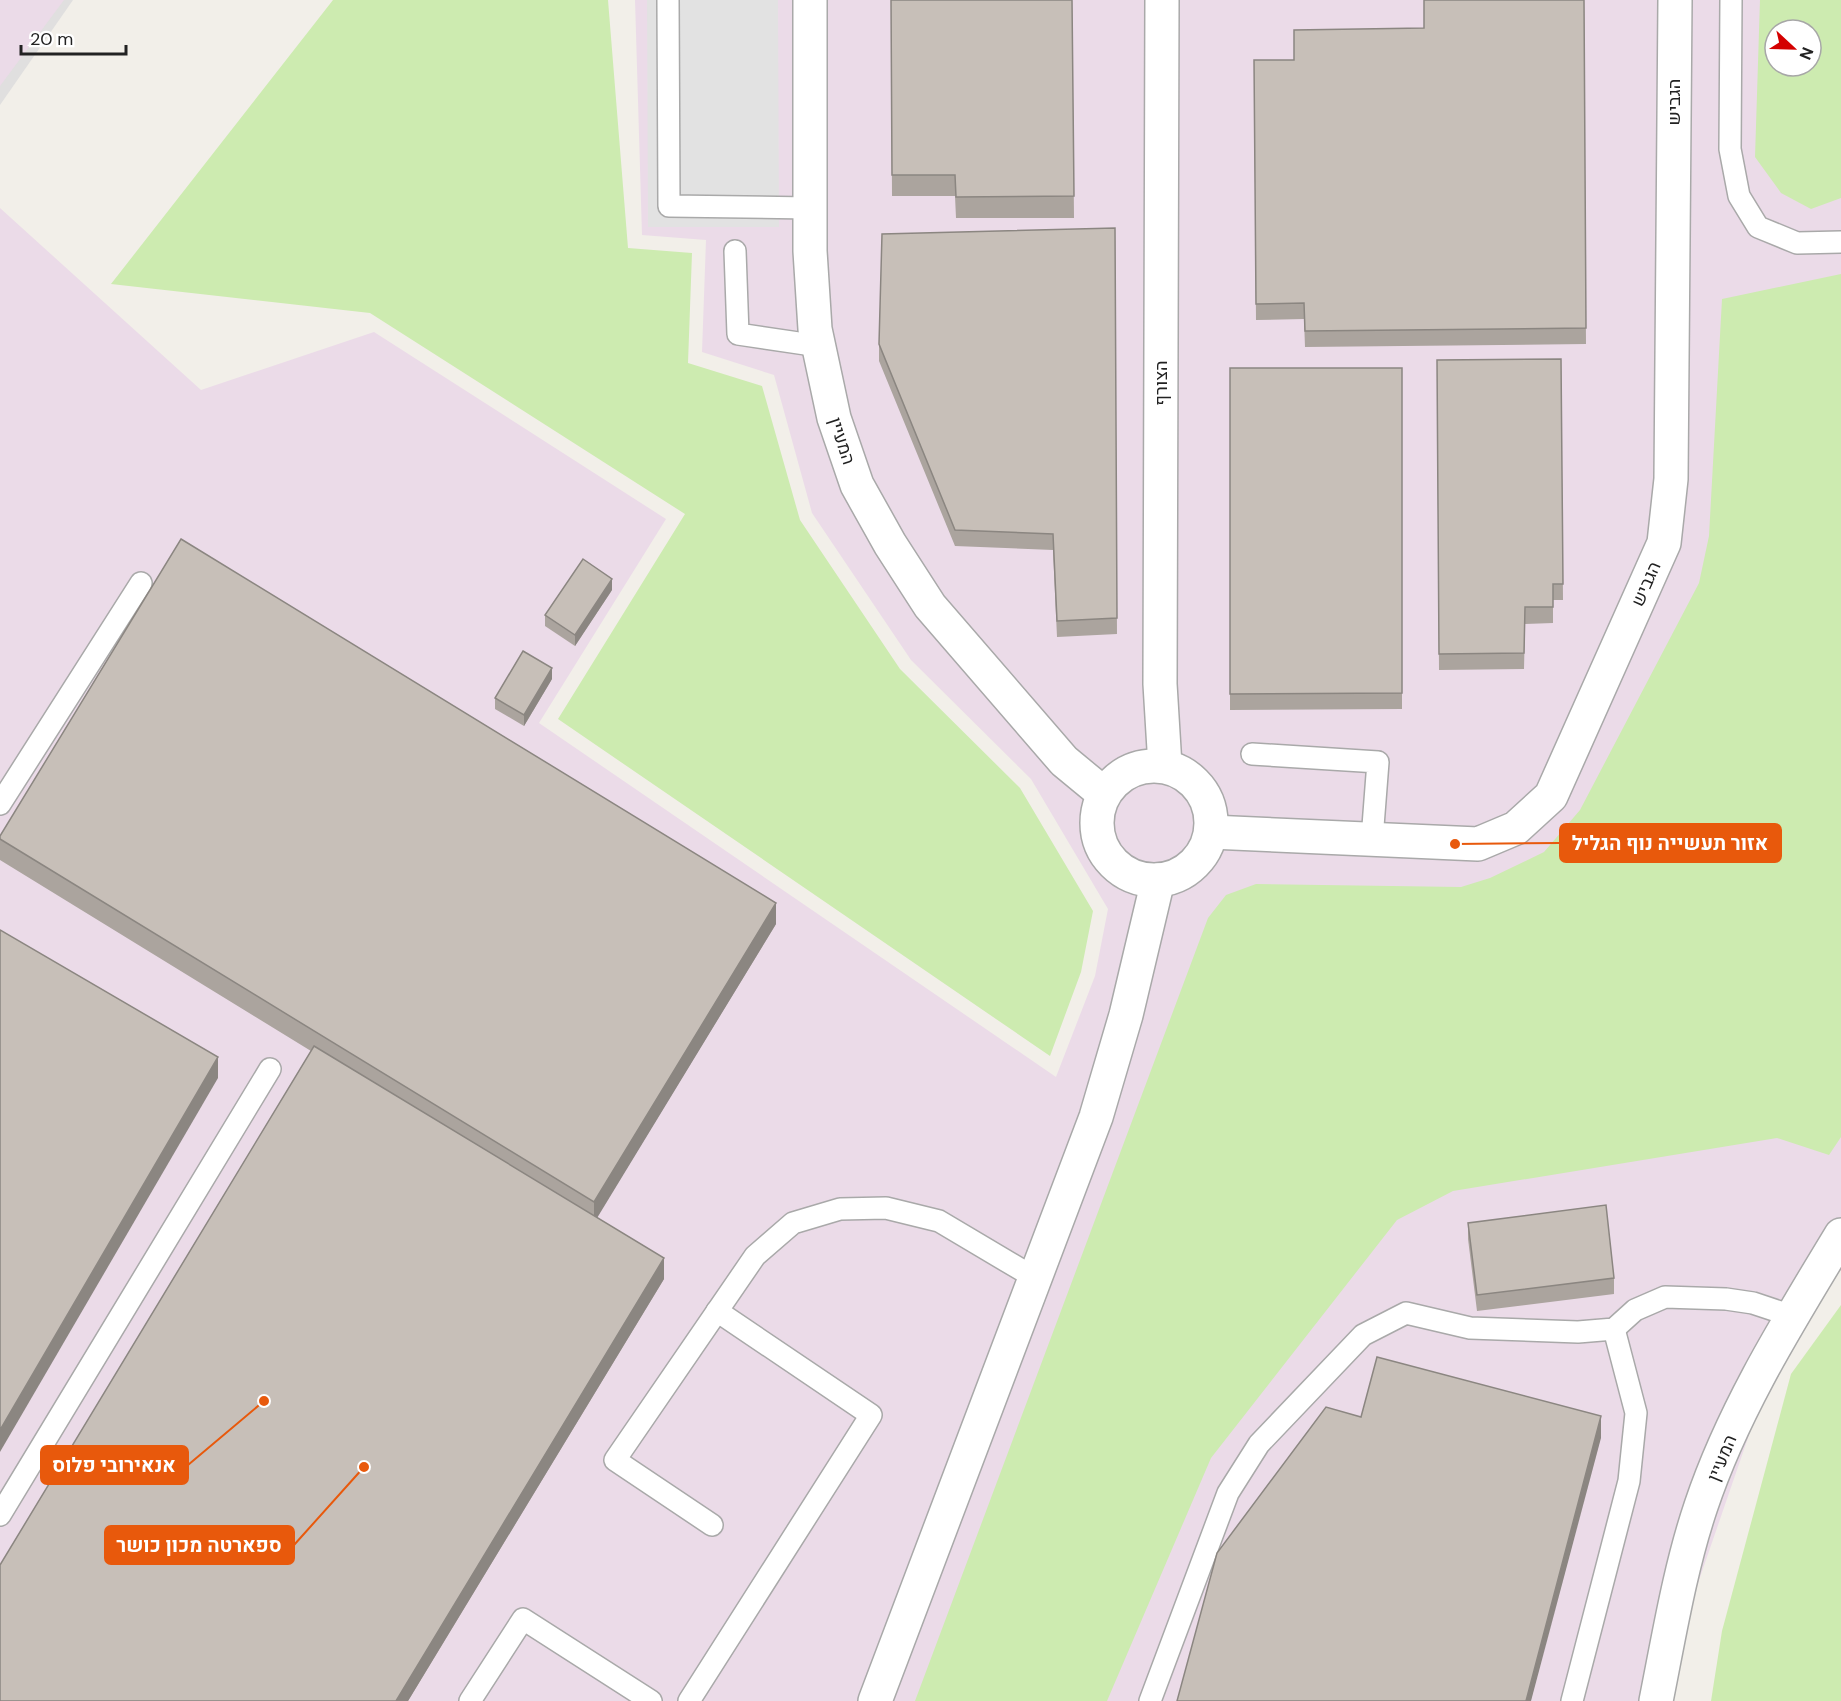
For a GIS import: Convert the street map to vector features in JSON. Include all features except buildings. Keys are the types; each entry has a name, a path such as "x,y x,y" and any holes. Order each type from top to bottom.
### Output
{"street":[{"name":"המעיין","path":"810,0 810,208 815,329 834,418 857,486 890,544 930,606 1064,761 1104,794"},
{"name":"הצורף","path":"1162,0 1160,684 1165,766"},
{"name":"הגביש","path":"1211,832 1478,844 1516,828 1551,796 1664,543 1671,479 1675,0"},
{"path":"1147,765 1165,766 1182,772 1195,783 1205,797 1210,814 1211,832 1205,850 1193,865 1177,876 1158,880 1141,879 1124,873 1111,861 1100,846 1096,820 1104,794 1115,780 1130,770 1147,765"},
{"path":"875,1701 1096,1117 1126,1015 1158,880"},
{"name":"המעיין","path":"1656,1701 1673,1616 1701,1506 1747,1398 1792,1316 1841,1235"}],"lane":[{"path":"668,0 669,206 810,208"},
{"path":"1731,0 1730,149 1739,196 1758,227 1797,243 1841,242"},
{"path":"735,251 738,334 819,346"},
{"path":"0,804 141,583"},
{"path":"1252,754 1378,762 1372,839"},
{"path":"0,1515 270,1070"},
{"path":"712,1525 615,1460 755,1256 793,1223 840,1209 886,1208 939,1221 1035,1278"},
{"path":"1150,1701 1228,1493 1259,1444 1363,1335 1406,1313 1470,1328 1578,1332 1614,1329 1635,1310 1665,1297 1735,1300 1753,1303 1792,1316"},
{"path":"689,1701 871,1415 717,1311"},
{"path":"1572,1701 1629,1482 1636,1413 1614,1329"},
{"path":"470,1701 523,1619 651,1701"}],"shaded area":[{"path":"0,0 73,0 0,105"},
{"path":"0,0 64,0 0,86"},
{"path":"635,0 1841,0 1841,1266 1769,1377 1676,1647 1670,1701 0,1701 0,208 201,390 374,332 666,519 539,723 1056,1077 1095,976 1108,909 1031,779 911,660 812,513 774,375 702,352 706,240 642,235"},
{"path":"647,0 778,0 779,227 648,227"}],"green space":[{"path":"333,0 608,0 628,248 692,253 688,363 762,386 800,520 900,669 1020,788 1093,911 1081,972 1050,1056 558,719 685,514 370,313 111,284"},
{"path":"1760,0 1841,0 1841,198 1811,209 1781,193 1755,157"},
{"path":"1841,274 1841,1137 1829,1155 1777,1138 1453,1191 1397,1220 1211,1458 1107,1701 915,1701 1208,918 1226,895 1256,884 1461,887 1490,878 1544,852 1580,810 1699,583 1709,536 1722,299"},
{"path":"1841,1305 1841,1701 1711,1701 1722,1631 1791,1374"}],"place":[{"name":"אזור תעשייה נוף הגליל","path":"1455,844"},
{"name":"אנאירובי פלוס","path":"264,1401"},
{"name":"ספארטה מכון כושר","path":"364,1467"}]}
